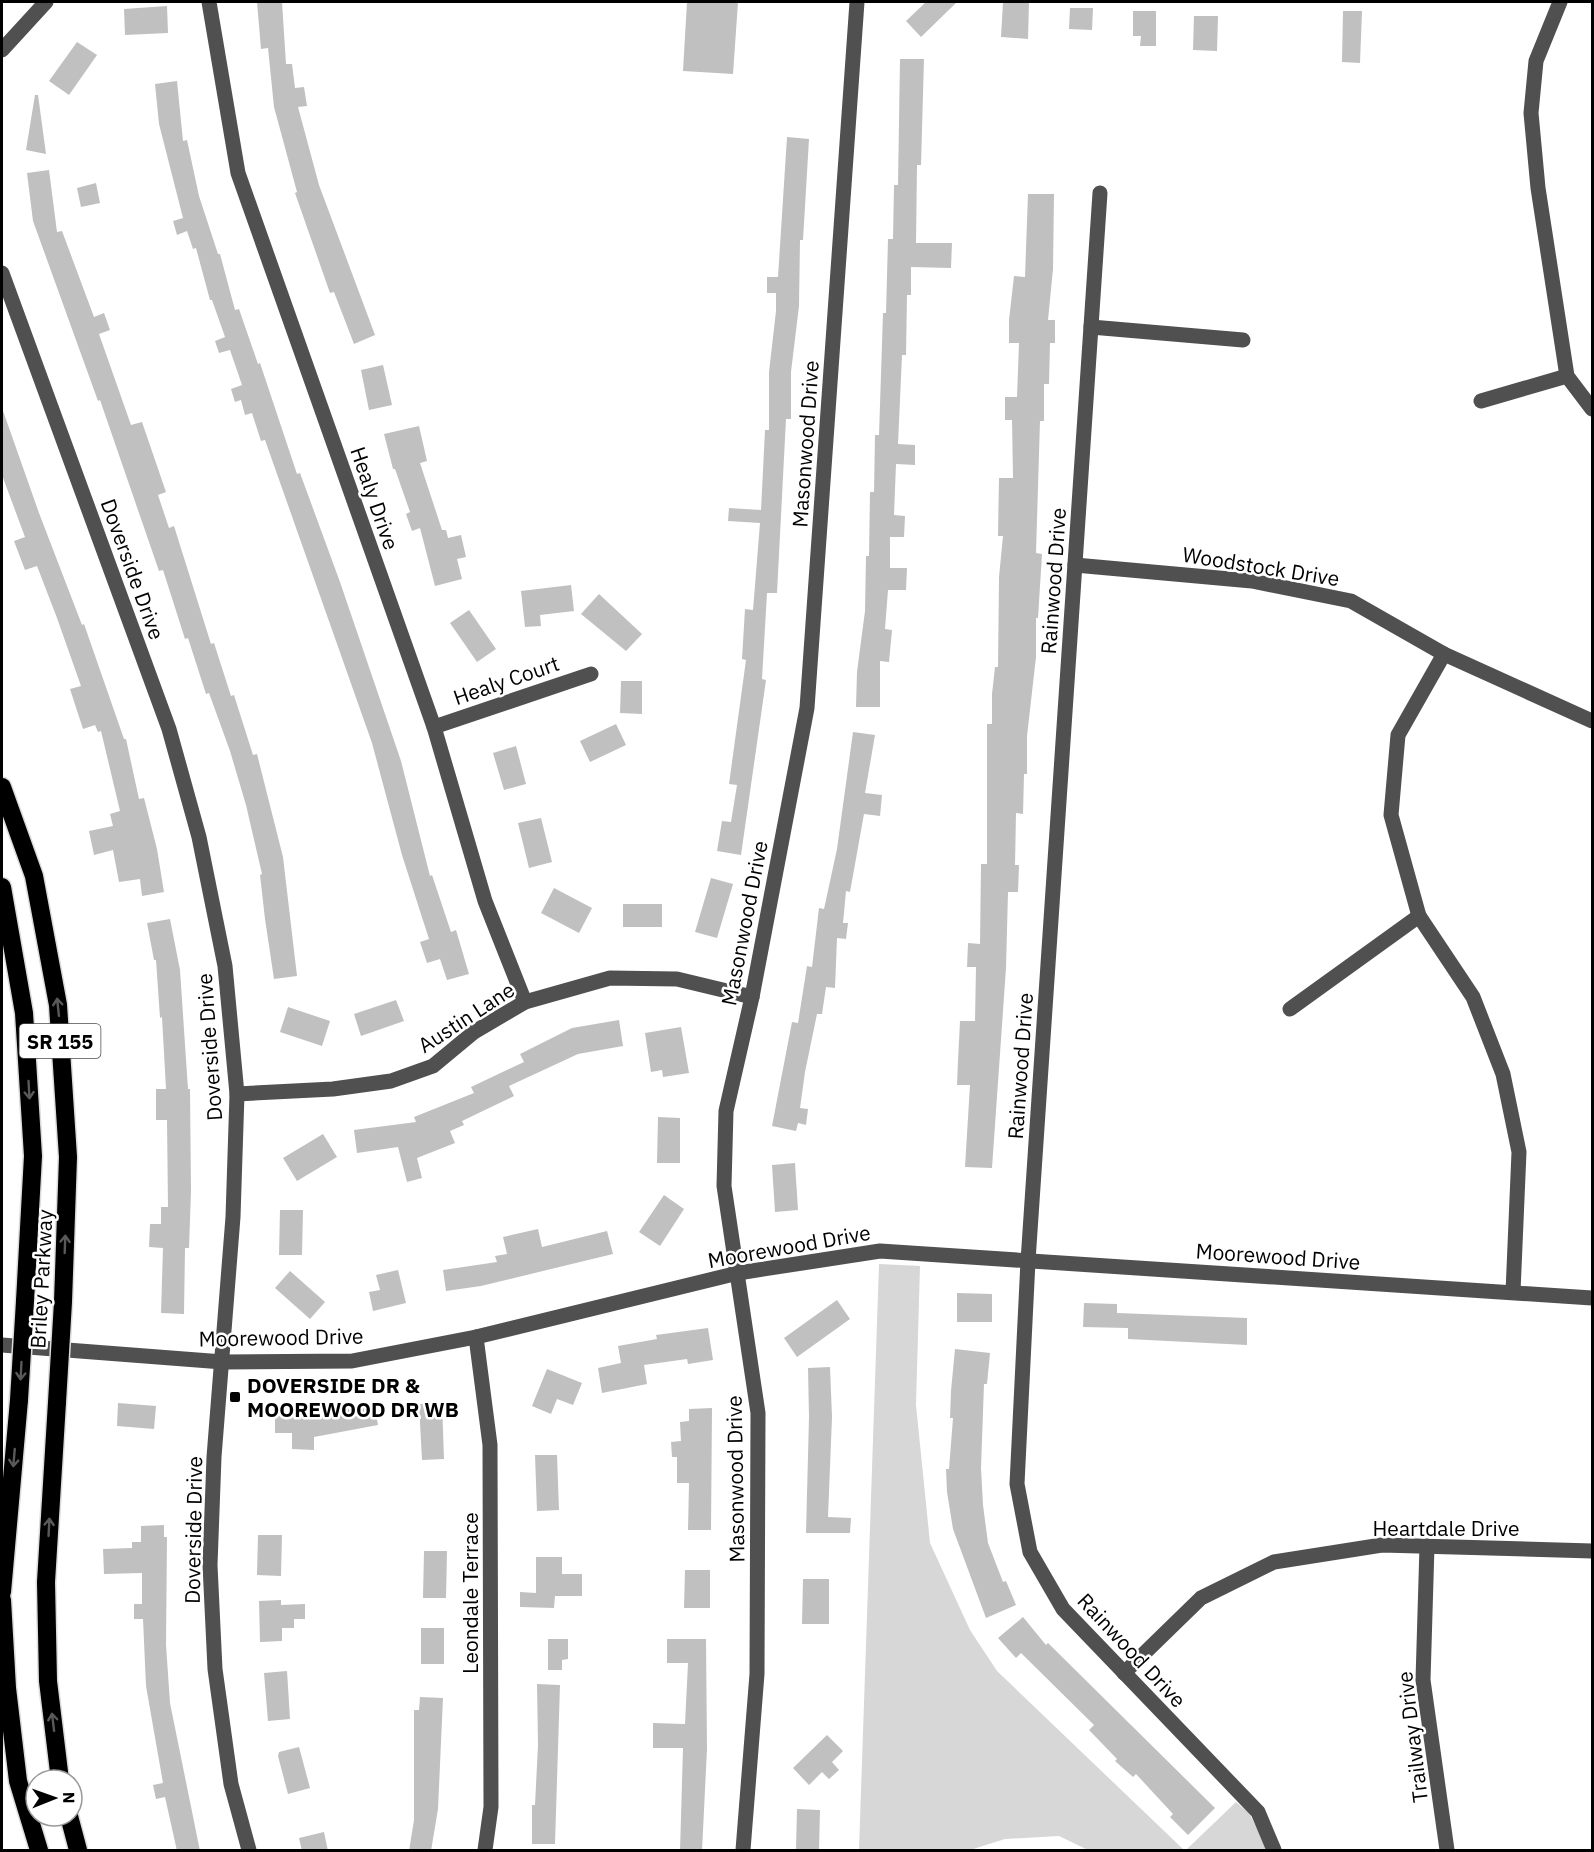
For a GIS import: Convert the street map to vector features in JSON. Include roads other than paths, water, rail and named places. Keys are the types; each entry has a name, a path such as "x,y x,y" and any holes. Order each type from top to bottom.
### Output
{"highway":[{"name":"Briley Parkway","path":"2,787 34,876 58,1005 68,1157 63,1302 46,1582 48,1681 59,1768"},
{"name":"Briley Parkway","path":"2,887 24,1014 32,1144 20,1400 2,1592"},
{"path":"2,1600 7,1688 18,1781 39,1851"},
{"path":"72,1828 78,1851"}],"street":[{"path":"2,49 46,2"},
{"name":"Healy Drive","path":"209,2 238,173 434,727 485,902 525,1002"},
{"name":"Masonwood Drive","path":"743,1851 757,1674 758,1413 724,1186 726,1110 752,997 807,708 858,2"},
{"path":"1560,2 1536,61 1531,113 1538,188 1567,376 1593,410"},
{"name":"Rainwood Drive","path":"1100,193 1028,1262 1017,1484 1030,1552 1063,1609 1258,1812 1274,1851"},
{"name":"Doverside Drive","path":"2,273 169,729 199,837 225,966 237,1094 233,1217 214,1457 210,1565 215,1669 231,1784 249,1851"},
{"path":"1091,327 1243,340"},
{"path":"1481,401 1567,376"},
{"name":"Woodstock Drive","path":"1075,565 1252,581 1351,601 1444,654 1593,721"},
{"path":"1444,654 1398,735 1391,815 1419,916 1473,997 1503,1074 1519,1152 1513,1292"},
{"name":"Healy Court","path":"434,727 591,674"},
{"path":"1290,1009 1419,916"},
{"name":"Austin Lane","path":"237,1094 333,1089 391,1082 433,1066 474,1032 525,1002 610,978 677,979 752,997"},
{"name":"Moorewood Drive","path":"2,1344 223,1362 352,1361 476,1337 738,1273 880,1251 1593,1298"},
{"name":"Leondale Terrace","path":"476,1337 490,1445 491,1807 485,1851"},
{"name":"Heartdale Drive","path":"1124,1673 1201,1598 1274,1562 1382,1545 1593,1551"},
{"name":"Trailway Drive","path":"1427,1546 1423,1680 1447,1851"}],"place":[{"name":"DOVERSIDE DR & MOOREWOOD DR WB","path":"235,1397"}]}
